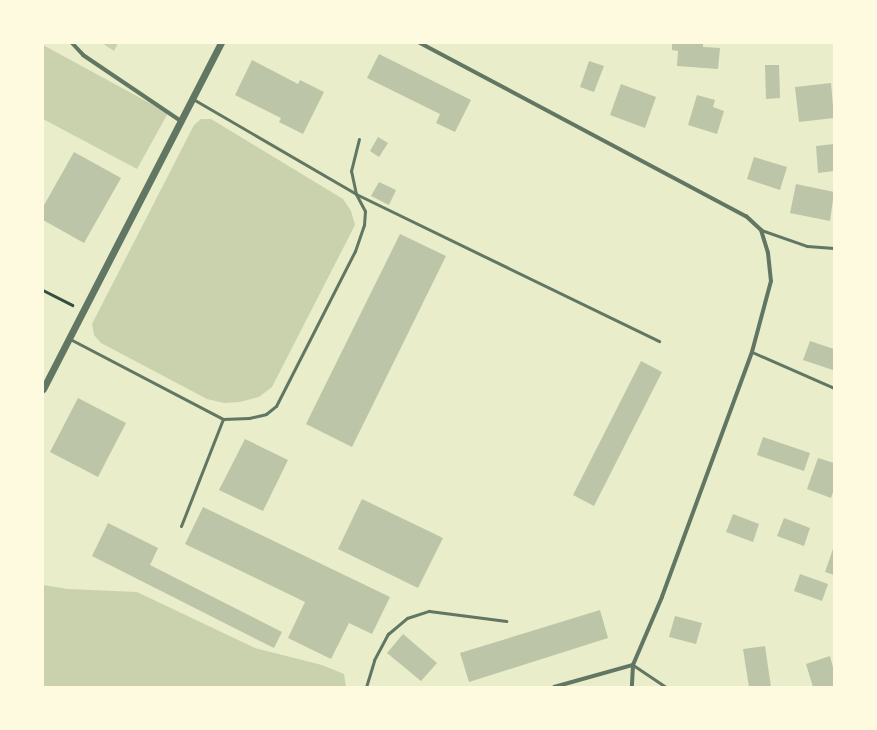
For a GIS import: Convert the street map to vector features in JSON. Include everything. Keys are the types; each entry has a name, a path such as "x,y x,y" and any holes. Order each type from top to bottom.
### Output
{"street":[{"path":"72,43 83,55 182,121"},
{"path":"43,390 68,338 182,121 221,43"},
{"path":"420,43 746,216 761,230 768,254 771,281 752,352 662,597 634,665 632,687"},
{"path":"554,687 634,665"}],"lane":[{"path":"193,99 356,194 659,341"},
{"path":"68,338 223,419 255,417 266,414 276,406 355,251 364,225 365,211 356,194 351,171 359,139"},
{"path":"761,230 807,246 834,248"},
{"path":"752,352 834,388"},
{"path":"181,526 223,419"},
{"path":"366,687 374,660 388,634 406,618 429,611 506,621"},
{"path":"634,665 666,687"}],"path":[{"path":"43,290 72,306"}],"green space":[{"path":"102,43 118,43 114,51"},
{"path":"43,45 168,113 137,169 43,119"},
{"path":"201,119 211,119 343,199 351,211 355,225 272,387 259,397 240,402 224,403 207,399 101,343 94,335 92,324 194,125"},
{"path":"43,585 68,589 137,592 255,648 322,665 344,674 346,687 43,687"}],"building":[{"path":"672,43 703,43 703,47 720,48 718,69 677,66 678,51 672,50"},
{"path":"379,54 471,100 455,132 436,123 440,114 367,78"},
{"path":"252,60 298,84 300,80 324,92 303,134 279,122 281,118 235,95"},
{"path":"589,61 604,66 594,92 580,87"},
{"path":"765,65 779,65 780,98 766,99"},
{"path":"831,83 834,118 799,122 795,87"},
{"path":"621,84 656,97 645,128 610,115"},
{"path":"697,95 715,100 713,107 724,111 717,134 688,125"},
{"path":"378,137 388,143 379,157 370,151"},
{"path":"834,144 834,171 818,173 816,146"},
{"path":"74,152 121,178 84,243 43,220 43,207"},
{"path":"754,157 787,167 780,190 747,179"},
{"path":"379,182 396,190 389,205 371,196"},
{"path":"796,184 834,192 830,221 790,213"},
{"path":"400,234 446,256 352,447 306,424"},
{"path":"810,341 834,349 833,370 803,360"},
{"path":"641,361 662,372 594,506 573,495"},
{"path":"78,398 126,423 98,477 50,452"},
{"path":"763,437 810,453 804,471 757,455"},
{"path":"245,439 288,460 263,511 219,490"},
{"path":"818,458 834,463 834,489 831,498 807,489"},
{"path":"362,499 443,538 418,588 338,549"},
{"path":"203,507 390,597 372,634 349,623 331,659 288,638 305,602 185,544"},
{"path":"733,514 759,524 753,542 726,532"},
{"path":"784,518 810,528 804,546 777,536"},
{"path":"108,523 158,548 150,565 282,632 274,648 92,556"},
{"path":"834,546 834,575 825,572"},
{"path":"800,574 828,584 822,601 794,591"},
{"path":"600,610 608,638 469,682 460,653"},
{"path":"675,616 702,623 696,644 669,637"},
{"path":"403,634 437,663 421,681 387,653"},
{"path":"765,646 771,687 749,687 743,649"},
{"path":"830,656 834,671 834,687 813,687 806,664"}]}
